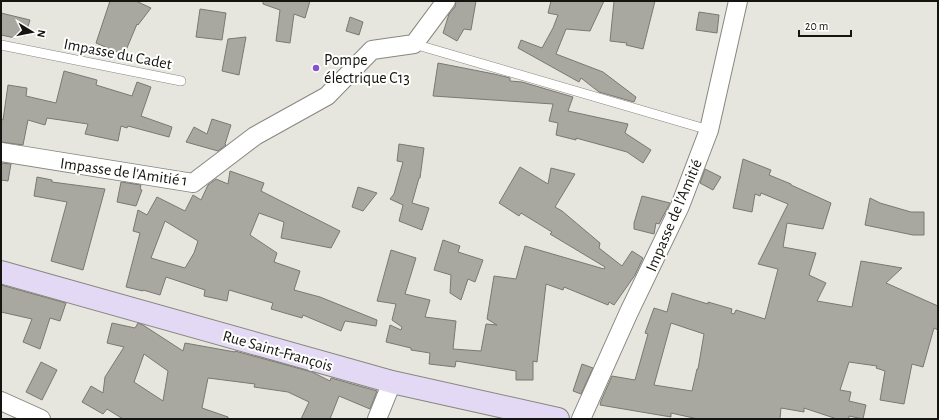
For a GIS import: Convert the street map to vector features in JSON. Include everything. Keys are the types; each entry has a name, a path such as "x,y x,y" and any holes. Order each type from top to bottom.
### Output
{"street":[{"path":"414,44 446,1"},
{"name":"Impasse de l'Amitié","path":"581,419 629,312 680,206 708,130 734,24 738,1"},
{"name":"Impasse de l'Amitié 1","path":"1,152 193,183 255,136 327,96 372,50 414,44"},
{"name":"Rue Saint-François","path":"1,272 392,382 558,419"},
{"path":"377,419 392,382"},
{"path":"1,401 27,411 41,419"}],"lane":[{"path":"414,44 708,130"},
{"name":"Impasse du Cadet","path":"1,45 182,81"}],"building":[{"path":"110,1 136,1 151,8 138,25 137,24 124,55 96,43"},
{"path":"263,1 310,1 305,18 294,14 290,43 276,41 280,10 263,4"},
{"path":"456,1 476,1 471,30 464,29 457,41 443,33 449,14 455,7"},
{"path":"551,1 604,1 590,31 566,29 556,54 603,72 636,97 634,102 599,92 581,78 579,82 518,48 521,40 542,48 558,15 548,13"},
{"path":"614,1 655,1 643,49 626,45 627,43 610,41"},
{"path":"200,9 226,13 222,40 196,37"},
{"path":"699,12 719,15 717,33 696,30"},
{"path":"1,13 30,20 25,36 16,34 15,38 1,35"},
{"path":"350,17 363,22 359,35 346,31"},
{"path":"246,37 239,75 222,71 228,39"},
{"path":"438,63 510,78 510,81 522,82 573,97 568,111 628,124 625,133 651,150 643,163 627,152 576,138 576,140 556,135 558,123 549,121 553,104 433,96"},
{"path":"64,71 97,80 96,85 132,96 137,82 151,87 141,116 172,127 169,137 128,126 127,128 121,126 118,141 85,134 88,124 47,118 45,125 28,120 23,145 1,142 1,119 3,120 8,85 27,88 26,96 56,103"},
{"path":"212,119 231,125 225,144 226,145 218,151 186,142 194,127 207,134"},
{"path":"399,144 424,148 420,178 412,203 429,208 422,230 399,221 403,205 390,199 394,194 403,162 397,161"},
{"path":"743,159 771,170 769,175 831,203 823,229 787,223 783,247 816,253 809,275 826,283 817,301 852,307 861,261 902,268 886,283 938,306 938,330 934,328 923,367 912,364 904,404 880,400 885,371 876,368 877,366 849,362 840,390 851,392 849,401 866,405 863,419 849,416 849,419 837,419 804,408 804,412 781,408 780,419 698,419 671,413 671,417 600,405 612,376 635,380 648,334 645,333 654,308 667,312 672,293 708,304 708,302 732,309 731,313 734,314 736,310 765,319 778,269 758,264 788,204 761,193 760,196 755,194 752,212 733,208","holes":["671,323 704,334 698,369 692,391 654,385"]},
{"path":"1,163 11,164 8,181 1,180"},
{"path":"520,167 548,184 551,168 575,174 555,207 562,211 600,243 599,248 622,266 632,251 643,258 635,275 614,305 609,302 608,305 564,287 563,290 546,284 537,362 533,361 533,380 516,380 516,371 456,361 455,367 429,364 430,353 411,350 411,348 386,342 390,325 401,330 402,327 392,320 396,304 377,301 391,250 416,258 405,294 430,300 425,317 456,321 453,349 481,351 486,324 497,325 487,319 494,276 516,279 525,246 604,269 605,267 550,234 552,232 521,213 519,216 499,203"},
{"path":"705,169 721,177 713,190 700,183"},
{"path":"230,171 264,183 261,191 340,231 331,248 281,238 284,222 259,213 250,235 277,253 274,262 300,271 294,290 320,297 377,320 376,326 345,321 341,331 303,315 302,318 271,309 273,303 229,290 227,301 204,296 205,290 166,277 160,295 126,287 140,233 133,231 138,210 147,215 157,197 185,211 193,195 201,200 208,185 216,179 228,184","holes":["165,221 198,241 194,253 185,268 151,258"]},
{"path":"37,177 52,180 52,182 105,189 83,270 51,261 67,202 34,196"},
{"path":"121,182 141,185 140,189 142,190 136,206 117,202"},
{"path":"358,187 377,193 363,211 352,207"},
{"path":"642,196 670,203 659,224 656,223 654,234 634,229 634,223"},
{"path":"870,198 880,203 911,212 924,212 924,235 913,235 865,225"},
{"path":"443,240 460,246 458,252 483,260 475,282 468,279 461,300 450,293 451,275 434,270"},
{"path":"1,285 66,303 60,321 50,318 40,349 23,342 32,319 1,312"},
{"path":"112,323 135,328 138,323 183,351 185,343 235,351 312,372 330,381 331,378 377,391 370,409 339,396 330,419 301,419 309,402 288,392 254,387 255,384 208,378 202,408 228,417 228,419 123,419 107,409 103,414 82,402 91,386 103,393 105,377 124,347 107,343","holes":["144,354 168,371 163,401 134,382"]},
{"path":"41,362 57,370 42,400 26,392"},
{"path":"582,364 593,368 581,394 573,391"}],"place":[{"name":"Pompe électrique C13","path":"316,68"}]}
